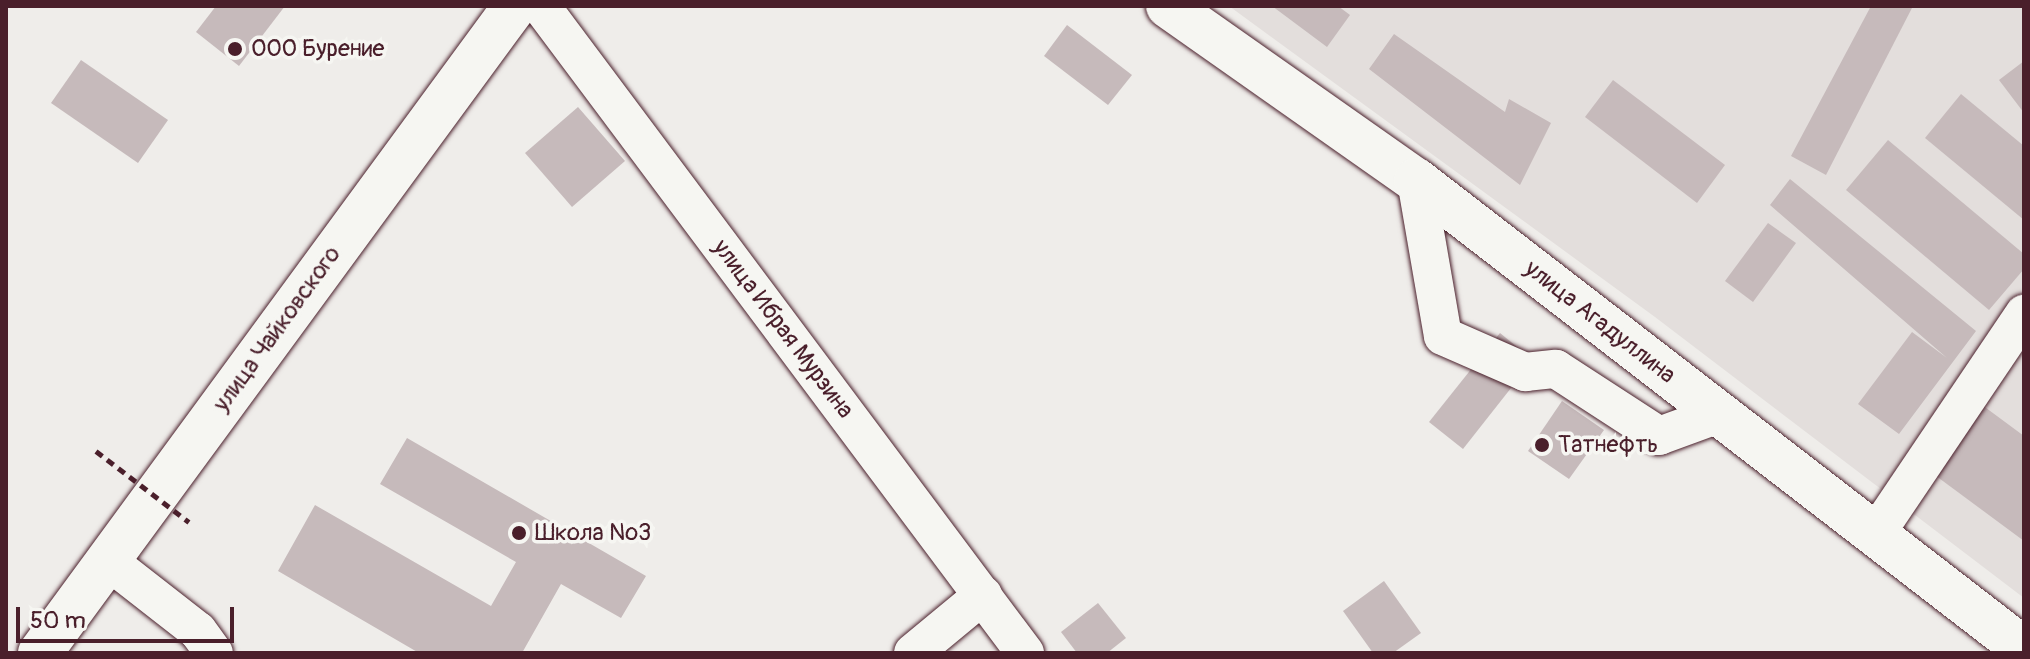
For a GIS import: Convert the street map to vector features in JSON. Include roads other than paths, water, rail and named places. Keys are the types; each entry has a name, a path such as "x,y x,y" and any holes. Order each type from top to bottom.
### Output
{"main road":[{"name":"улица Чайковского","path":"40,653 515,6"},
{"name":"улица Агадуллина","path":"1168,6 1416,180 2024,649"}],"street":[{"name":"улица Ибрая Мурзина","path":"541,6 1025,653"},
{"path":"1416,180 1443,336 1525,372 1556,369 1659,436 1719,414"},
{"path":"1875,535 2024,314"},
{"path":"107,560 198,631 214,653"},
{"path":"913,653 983,595"}],"place":[{"name":"ООО Бурение","path":"235,49"},
{"name":"Татнефть","path":"1542,445"},
{"name":"Школа №3","path":"519,533"}]}
